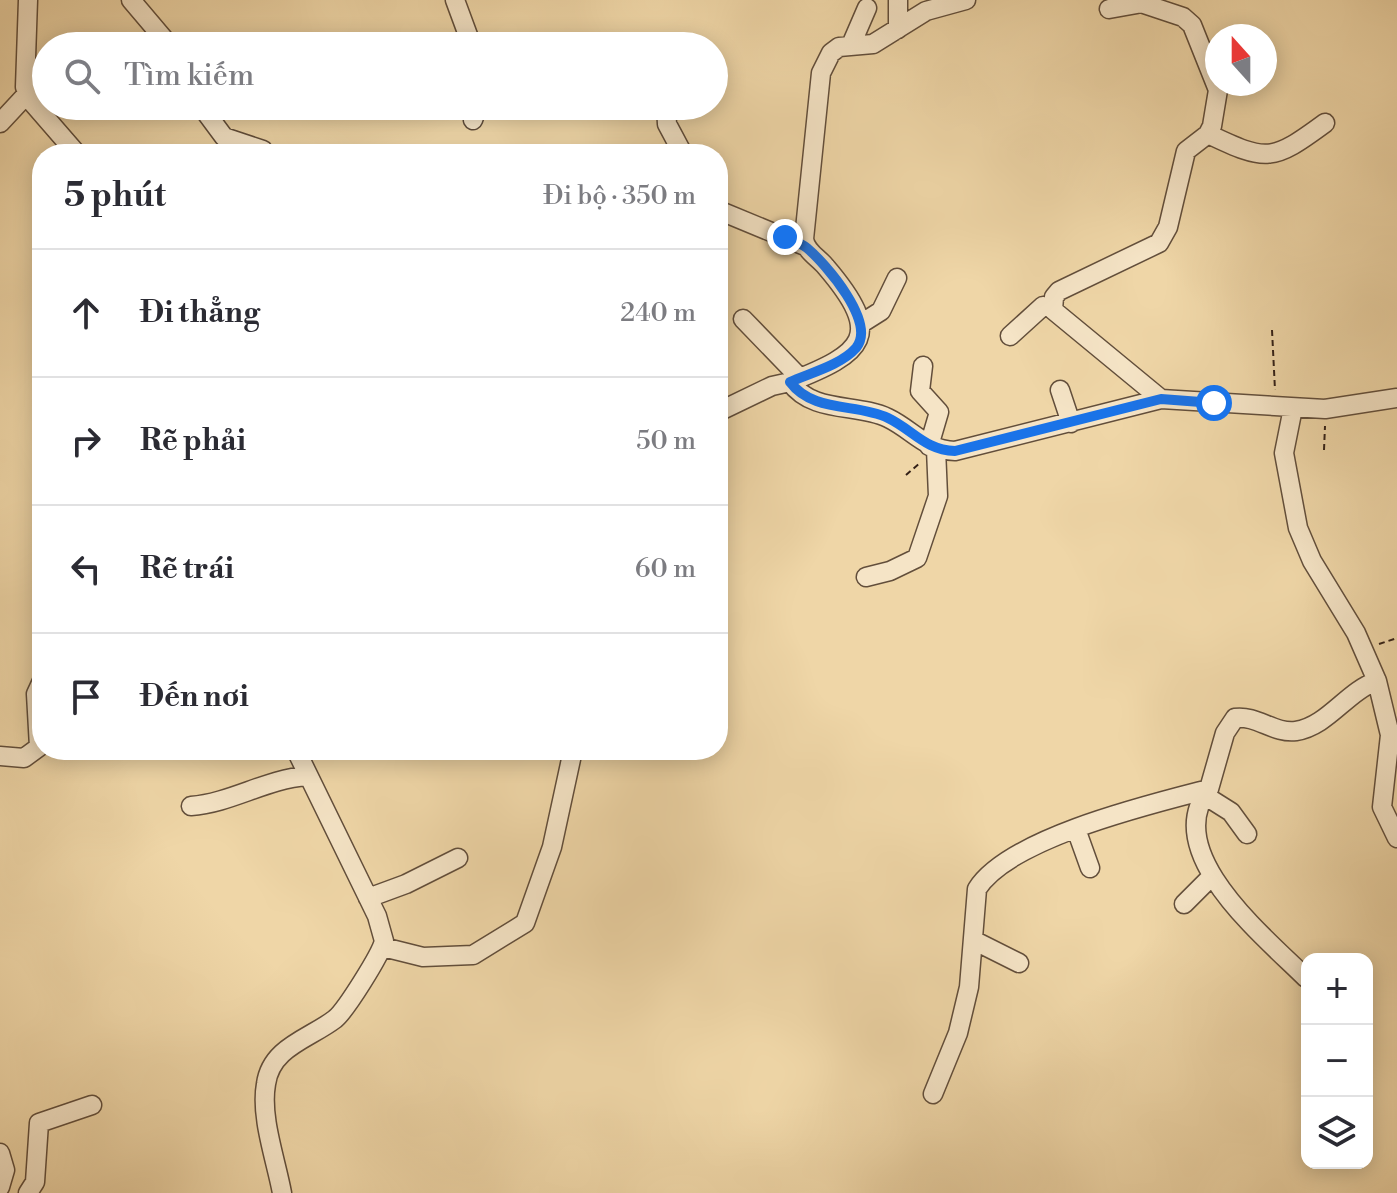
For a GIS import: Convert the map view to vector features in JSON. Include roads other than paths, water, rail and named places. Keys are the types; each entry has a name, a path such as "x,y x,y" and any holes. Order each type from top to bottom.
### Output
{"street":[{"path":"28,0 23,73 27,94 32,100"},
{"path":"131,0 158,32"},
{"path":"455,0 467,32"},
{"path":"898,0 898,29"},
{"path":"805,246 803,227 821,73 831,53 851,45 873,44 926,11 966,0"},
{"path":"1010,336 1059,291 1159,243 1168,227 1186,151 1208,134 1218,90 1192,25 1183,17 1134,2 1109,9"},
{"path":"851,45 867,8"},
{"path":"3,113 27,94"},
{"path":"49,120 69,144"},
{"path":"211,120 224,137 245,144"},
{"path":"667,120 678,144"},
{"path":"1208,134 1247,152 1267,155 1289,149 1325,123"},
{"path":"728,214 805,246 826,267 862,323"},
{"path":"728,407 772,386 795,380 843,359 856,348 862,323 881,311 897,278"},
{"path":"1043,305 1159,393 1161,399"},
{"path":"743,319 795,380 800,392 824,404 888,418 932,447 955,451 1161,399 1325,409 1397,398"},
{"path":"866,577 890,571 917,558 938,496 932,447 939,412 920,391 923,366"},
{"path":"1060,390 1071,423"},
{"path":"1284,408 1284,453 1291,505 1312,561 1356,633 1377,681 1390,735 1382,807 1397,838"},
{"path":"1301,973 1211,877 1199,853 1200,805 1225,733 1235,718 1249,717 1282,732 1303,730 1339,706 1358,688 1377,681"},
{"path":"0,756 24,758 32,755"},
{"path":"282,1193 265,1093 269,1071 277,1057 336,1018 383,947 383,933 368,898 300,760"},
{"path":"383,947 423,957 473,955 525,923 552,847 571,760"},
{"path":"191,806 210,805 284,779 307,776"},
{"path":"933,1094 958,1033 969,987 977,889 985,877 1003,863 1076,829 1139,806 1207,792"},
{"path":"1207,792 1231,812 1247,834"},
{"path":"1076,829 1090,868"},
{"path":"368,898 406,884 458,858"},
{"path":"1184,904 1211,877"},
{"path":"973,940 1019,963"},
{"path":"28,1193 35,1182 39,1123 92,1105"},
{"path":"0,1153 5,1170 0,1187"}]}
